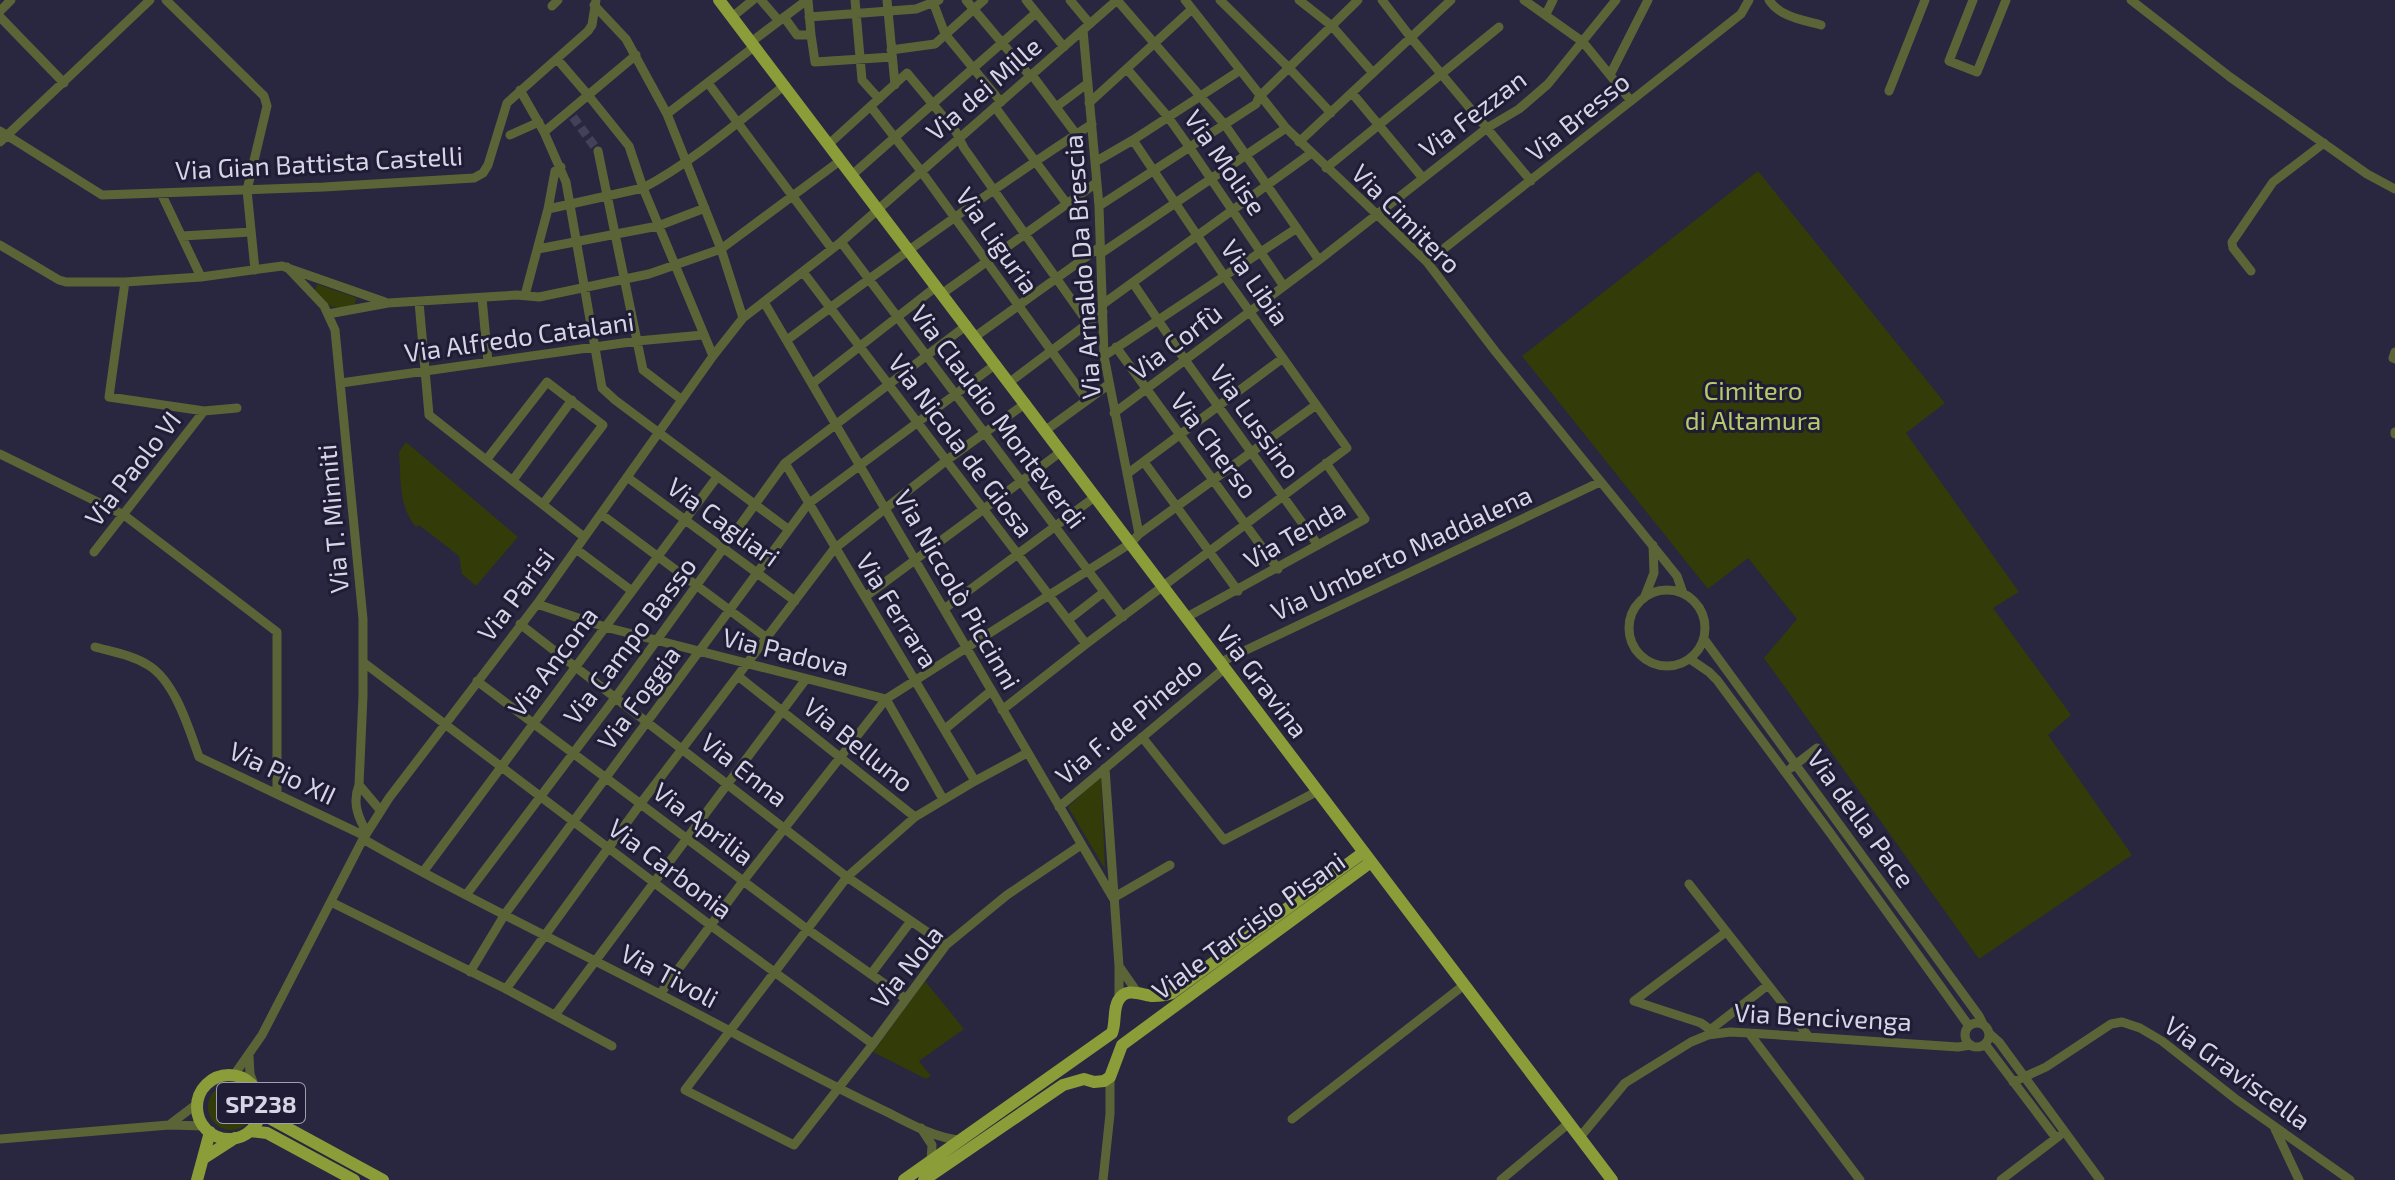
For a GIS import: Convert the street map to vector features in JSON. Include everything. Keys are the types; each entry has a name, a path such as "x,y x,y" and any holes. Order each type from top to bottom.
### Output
{"main road":[{"name":"Via Gravina","path":"719,0 1096,496 1135,538 1187,617 1612,1180"},
{"name":"Viale Tarcisio Pisani","path":"1119,999 1131,992 1172,993 1368,857"},
{"name":"Viale Tarcisio Pisani","path":"1110,1077 1122,1045 1368,857"},
{"path":"1142,993 1154,1007 1150,1023"},
{"path":"904,1180 1112,1033 1119,999"},
{"path":"1079,1057 1078,1069 1089,1081"},
{"name":"SP238","path":"234,1075 247,1080 256,1090 261,1110 258,1121 250,1131 235,1138 222,1138 207,1129 198,1111 198,1103 202,1089 213,1079 234,1075"},
{"path":"924,1180 1063,1085 1104,1081 1110,1077"},
{"path":"261,1110 271,1119 383,1180"},
{"path":"204,1158 207,1129"},
{"path":"250,1131 267,1133 354,1180"},
{"path":"204,1158 235,1138"},
{"name":"SP238","path":"197,1180 204,1158"}],"street":[{"path":"11,0 0,14 64,83"},
{"path":"2,137 64,83 150,0"},
{"path":"166,0 264,96 267,106 247,190 255,270"},
{"path":"732,17 753,0"},
{"path":"761,0 797,35 811,35"},
{"path":"667,114 807,0"},
{"path":"807,0 815,62 859,59 931,46 984,0"},
{"path":"855,0 862,80 879,99"},
{"path":"966,0 1076,134"},
{"path":"1070,0 1087,27"},
{"name":"Via Cimitero","path":"1185,0 1259,97 1310,154 1427,262 1677,576 1683,593"},
{"path":"1220,0 1331,113"},
{"path":"1299,0 1332,26 1373,73"},
{"path":"1099,206 1256,104 1259,97 1358,0"},
{"path":"1382,0 1531,181"},
{"path":"1299,142 1451,0"},
{"path":"1524,0 1583,42 1631,101"},
{"path":"1546,14 1553,0"},
{"name":"Via Fezzan","path":"1376,215 1548,84 1616,0"},
{"path":"1610,75 1648,0"},
{"name":"Via Bresso","path":"1427,262 1741,14 1749,0"},
{"path":"1769,0 1773,7 1793,18 1821,25"},
{"path":"1889,91 1925,0"},
{"path":"1973,0 1949,61 1977,72 2006,0"},
{"path":"2131,0 2230,77 2367,174 2395,189"},
{"path":"809,17 856,13 887,5 916,9 936,1 945,34 1067,204"},
{"path":"1030,1 1064,47"},
{"path":"1115,1 1225,125 1319,260"},
{"name":"Via dei Mille","path":"878,209 1115,1"},
{"path":"595,2 636,55 667,114 721,249 743,318"},
{"name":"Via Gian Battista Castelli","path":"2,137 102,195 474,178 483,173 488,165 507,103 591,28 595,2"},
{"path":"887,5 895,85"},
{"path":"1089,103 1192,9"},
{"path":"852,175 1036,13"},
{"name":"Via Arnaldo Da Brescia","path":"1087,27 1089,103 1099,206 1104,356 1127,474 1135,538"},
{"path":"1326,168 1499,27"},
{"path":"510,135 542,127 571,114 588,95 636,55"},
{"path":"557,59 629,146 658,226 713,356"},
{"name":"Via Molise","path":"1127,69 1168,117 1283,285"},
{"path":"1095,162 1239,71"},
{"path":"829,144 907,73 956,132 993,190 1088,323"},
{"path":"708,83 832,249"},
{"path":"1056,107 1088,83"},
{"path":"548,209 643,188 686,161 785,85"},
{"path":"520,90 561,167 602,388 788,529"},
{"path":"1352,93 1422,177"},
{"name":"Via Liguria","path":"871,107 1087,400"},
{"path":"787,340 868,278 1035,160 1092,124"},
{"path":"976,336 1056,278 1176,203 1286,128"},
{"name":"Via Libia","path":"1133,140 1249,312 1347,448 1326,463"},
{"path":"2251,271 2233,248 2232,242 2273,182 2324,143"},
{"path":"598,151 643,370 682,400"},
{"path":"1010,382 1088,323 1133,283 1310,154"},
{"path":"328,314 388,303 525,295 539,297 649,274 721,249 841,160"},
{"path":"525,295 555,171 561,167"},
{"path":"813,383 897,317 987,262 1096,183"},
{"path":"161,193 201,277"},
{"path":"538,249 658,226 705,208"},
{"name":"Via Parisi","path":"234,1075 262,1035 365,836 381,811 537,604 713,356 743,318 841,242 878,209"},
{"name":"Via Corfù","path":"1114,413 1376,215"},
{"path":"1104,356 1297,228"},
{"path":"182,236 251,232"},
{"name":"Via Claudio Monteverdi","path":"841,242 1123,617"},
{"path":"0,245 59,280 125,282 287,267 388,303"},
{"name":"Via T. Minniti","path":"287,267 314,294 335,330 360,567 363,662 356,812 365,836"},
{"name":"Via Nicola de Giosa","path":"803,272 1086,644"},
{"path":"125,282 109,397 204,411 237,408"},
{"name":"Via Lussino","path":"1133,283 1318,545"},
{"path":"482,298 488,362"},
{"path":"419,302 429,415 584,537"},
{"name":"Via Niccolò Piccinni","path":"764,302 1113,898"},
{"name":"Via Campo Basso","path":"466,895 615,698 785,463 967,325"},
{"name":"Via Alfredo Catalani","path":"341,383 637,341 703,335"},
{"name":"Via Cherso","path":"1116,347 1278,569"},
{"path":"2395,352 2395,359"},
{"path":"1127,474 1283,358"},
{"name":"Via Foggia","path":"470,972 505,914 808,504 996,364"},
{"path":"487,459 547,382 572,400 603,425 543,504"},
{"path":"1046,430 1108,385"},
{"path":"513,480 572,400"},
{"path":"506,989 641,803 834,549 947,460 1026,403"},
{"path":"660,994 744,880 886,699 1089,571 1316,405"},
{"name":"Via Paolo VI","path":"94,552 204,411"},
{"path":"865,597 1062,451"},
{"path":"0,454 124,515 277,632 277,794"},
{"path":"1144,462 1238,591"},
{"name":"Via Ferrara","path":"785,463 975,781"},
{"path":"1002,710 1326,463"},
{"name":"Via Tenda","path":"1187,617 1365,519 1326,463"},
{"name":"Via Cagliari","path":"627,477 795,601"},
{"name":"Via Ancona","path":"423,872 717,477"},
{"name":"Via Umberto Maddalena","path":"1223,665 1600,482"},
{"path":"944,609 1096,496"},
{"path":"601,514 767,638"},
{"path":"1645,597 1654,573 1653,545"},
{"path":"576,549 632,591"},
{"path":"1657,591 1683,593 1699,607 1705,628 1704,639 1690,659 1669,667 1648,662 1632,646 1628,624 1636,604 1657,591"},
{"path":"1068,620 1104,592"},
{"name":"Via Padova","path":"537,604 605,627 886,699"},
{"name":"Via Enna","path":"520,624 847,877 946,945"},
{"name":"Via della Pace","path":"1704,639 1983,1024"},
{"name":"Via Pio XII","path":"95,647 131,656 151,666 178,703 199,757 365,836"},
{"name":"Via della Pace","path":"1690,659 1717,680 1969,1026"},
{"name":"Via Carbonia","path":"363,662 710,925 873,1044"},
{"name":"Via F. de Pinedo","path":"1059,807 1223,665"},
{"name":"Via Belluno","path":"738,676 915,817"},
{"path":"555,1015 806,679"},
{"name":"Via Aprilia","path":"477,681 807,929 906,999"},
{"path":"945,729 991,691"},
{"path":"886,699 943,799"},
{"path":"1142,737 1224,840 1318,791"},
{"path":"1785,772 1817,748"},
{"path":"729,1031 847,877 915,817 1027,753"},
{"path":"1105,768 1119,999"},
{"path":"359,785 381,811"},
{"name":"Via Tivoli","path":"365,836 423,872 838,1089 921,1128 948,1139 961,1140"},
{"name":"Via Nola","path":"729,1031 685,1090 794,1145 946,945 1007,895 1081,845"},
{"path":"1113,898 1170,865"},
{"path":"1689,884 1809,1037"},
{"path":"331,902 612,1046"},
{"path":"871,974 911,921"},
{"path":"1726,932 1634,1001 1701,1023 1712,1031 1768,985"},
{"path":"1119,966 1142,993"},
{"path":"1292,1119 1464,985"},
{"name":"Via Graviscella","path":"2013,1082 2046,1067 2111,1024 2122,1022 2162,1041 2350,1180"},
{"path":"1989,1033 1988,1041 1978,1047 1968,1042 1966,1030 1975,1023 1983,1024 2025,1077 2061,1135"},
{"name":"Via Bencivenga","path":"1580,1137 1625,1083 1712,1031 1958,1047 1968,1042"},
{"path":"1749,1033 1860,1180"},
{"path":"1985,1044 2013,1082 2100,1180"},
{"name":"SP238","path":"249,1056 250,1074 256,1090"},
{"path":"1103,1180 1110,1077"},
{"path":"1089,1081 1109,1105"},
{"path":"169,1125 198,1103"},
{"path":"1504,1179 1569,1123"},
{"path":"0,1139 169,1125 207,1129"},
{"path":"2273,1126 2299,1180"},
{"path":"921,1128 932,1145 931,1161"},
{"path":"2001,1180 2061,1135"}],"green space":[{"name":"Cimitero di Altamura","path":"1758,171 1945,403 1906,433 2019,592 1993,608 2071,715 2048,735 2132,855 1979,959 1764,658 1797,619 1748,558 1708,589 1522,356"},
{"path":"317,284 357,298 354,306 328,304 315,291"},
{"path":"406,442 518,537 476,586 462,574 459,556 419,525 416,527 410,519 403,501 399,452"},
{"path":"1101,776 1105,869 1068,807"},
{"path":"925,981 964,1029 919,1061 931,1076 926,1079 873,1052"},
{"path":"231,1084 247,1091 254,1107 247,1123 231,1130 215,1123 208,1107 215,1091"}],"tunnel":[{"path":"573,117 598,151"}]}
